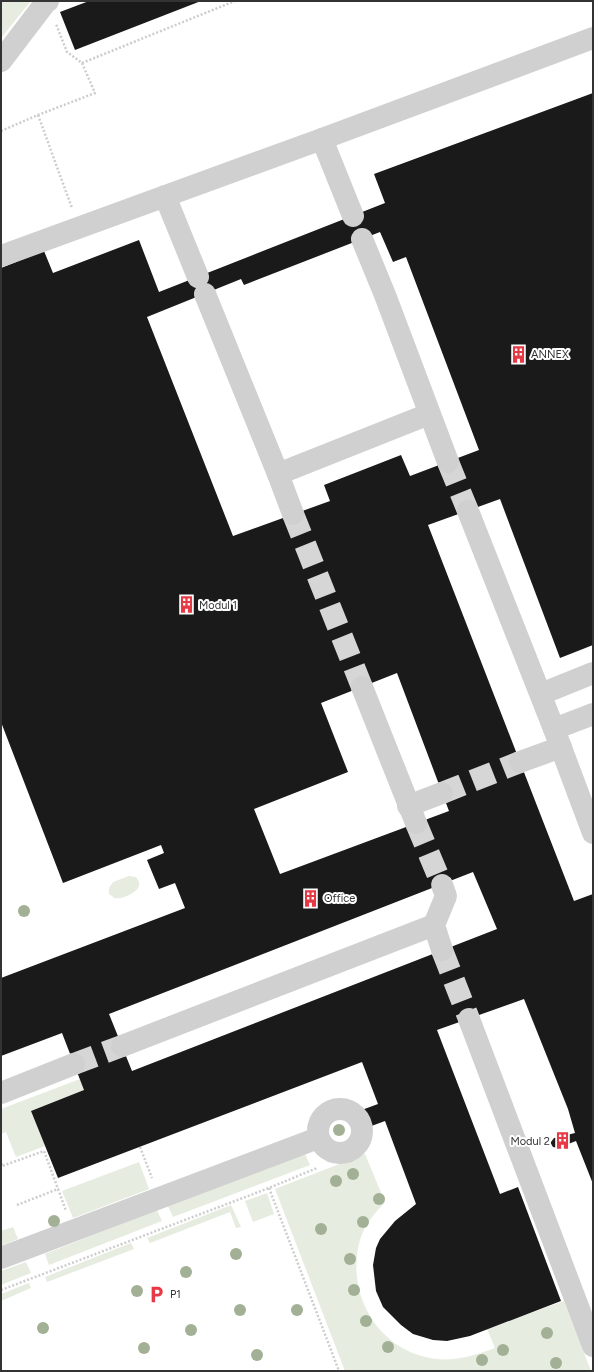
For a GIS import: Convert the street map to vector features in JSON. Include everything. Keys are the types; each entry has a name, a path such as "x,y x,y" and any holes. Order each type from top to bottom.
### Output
{"lane":[{"path":"1,61 47,1"},
{"path":"1,256 593,38"},
{"path":"322,139 353,216"},
{"path":"165,196 293,514"},
{"path":"362,239 385,295 448,462"},
{"path":"278,474 429,414"},
{"path":"468,511 541,694 593,833"},
{"path":"541,694 593,674"},
{"path":"362,687 412,815 442,793"},
{"path":"520,762 593,714"},
{"path":"442,884 446,896 434,925 442,950"},
{"path":"122,1046 434,925"},
{"path":"469,1019 593,1346"},
{"path":"1,1093 74,1064"},
{"path":"1,1258 318,1138"}],"path":[{"path":"1,131 95,93 82,63 67,52 47,1"},
{"path":"82,63 235,1"},
{"path":"38,115 80,227"},
{"path":"1,1163 2,1166 44,1151 73,1231"},
{"path":"1,1290 318,1168"},
{"path":"269,1188 339,1371"},
{"path":"17,1205 58,1189"}],"shaded area":[{"path":"1,1 31,1 1,38"},
{"path":"129,876 136,877 139,882 138,889 121,898 114,898 109,894 109,888 113,882"},
{"path":"80,1079 84,1090 31,1111 45,1146 16,1157 6,1132 1,1134 1,1109"},
{"path":"305,1154 310,1165 173,1217 168,1206"},
{"path":"365,1154 385,1202 377,1210 364,1229 360,1240 357,1260 357,1280 362,1300 371,1317 383,1333 398,1345 415,1354 436,1359 459,1358 495,1348 487,1329 564,1301 591,1371 345,1371 275,1189"},
{"path":"139,1162 149,1189 73,1218 62,1191"},
{"path":"267,1193 274,1214 253,1222 245,1201"},
{"path":"231,1205 241,1227 236,1228 230,1212 150,1243 147,1238"},
{"path":"157,1210 162,1221 49,1265 45,1254"},
{"path":"13,1227 18,1239 1,1246 1,1231"},
{"path":"131,1243 134,1249 47,1282 45,1277"},
{"path":"26,1262 31,1273 1,1285 1,1271"},
{"path":"29,1283 31,1288 1,1301 1,1294"}],"building":[{"path":"89,1 201,1 75,50 60,12"},
{"path":"593,93 593,645 560,658 500,499 428,525 574,901 593,894 593,1184 576,1141 558,1148 553,1147 551,1144 554,1138 575,1133 568,1109 524,999 437,1030 500,1194 518,1187 561,1301 470,1336 447,1341 433,1340 413,1334 401,1325 383,1307 376,1291 373,1265 376,1248 380,1239 395,1221 416,1204 385,1121 366,1128 359,1111 378,1104 362,1062 58,1178 31,1111 84,1090 62,1033 1,1056 1,978 185,908 175,883 159,889 147,860 164,853 161,845 63,883 1,722 1,268 44,251 53,273 139,240 159,292 385,203 374,174","holes":["380,232 393,262 406,257 479,450 410,476 401,455 324,485 330,501 233,536 147,317 241,279 244,285","397,673 449,811 280,874 254,809 348,772 321,703","473,872 497,929 132,1071 109,1014"]}],"tunnel":[{"path":"448,462 468,511"},
{"path":"293,514 362,687"},
{"path":"442,793 520,762"},
{"path":"416,823 442,885"},
{"path":"442,950 469,1019"},
{"path":"74,1064 122,1046"}],"place":[{"name":"ANNEX","path":"518,354"},
{"name":"Modul 1","path":"186,605"},
{"name":"Office","path":"311,898"},
{"name":"Modul 2","path":"563,1141"},
{"name":"P1","path":"157,1294"}]}
